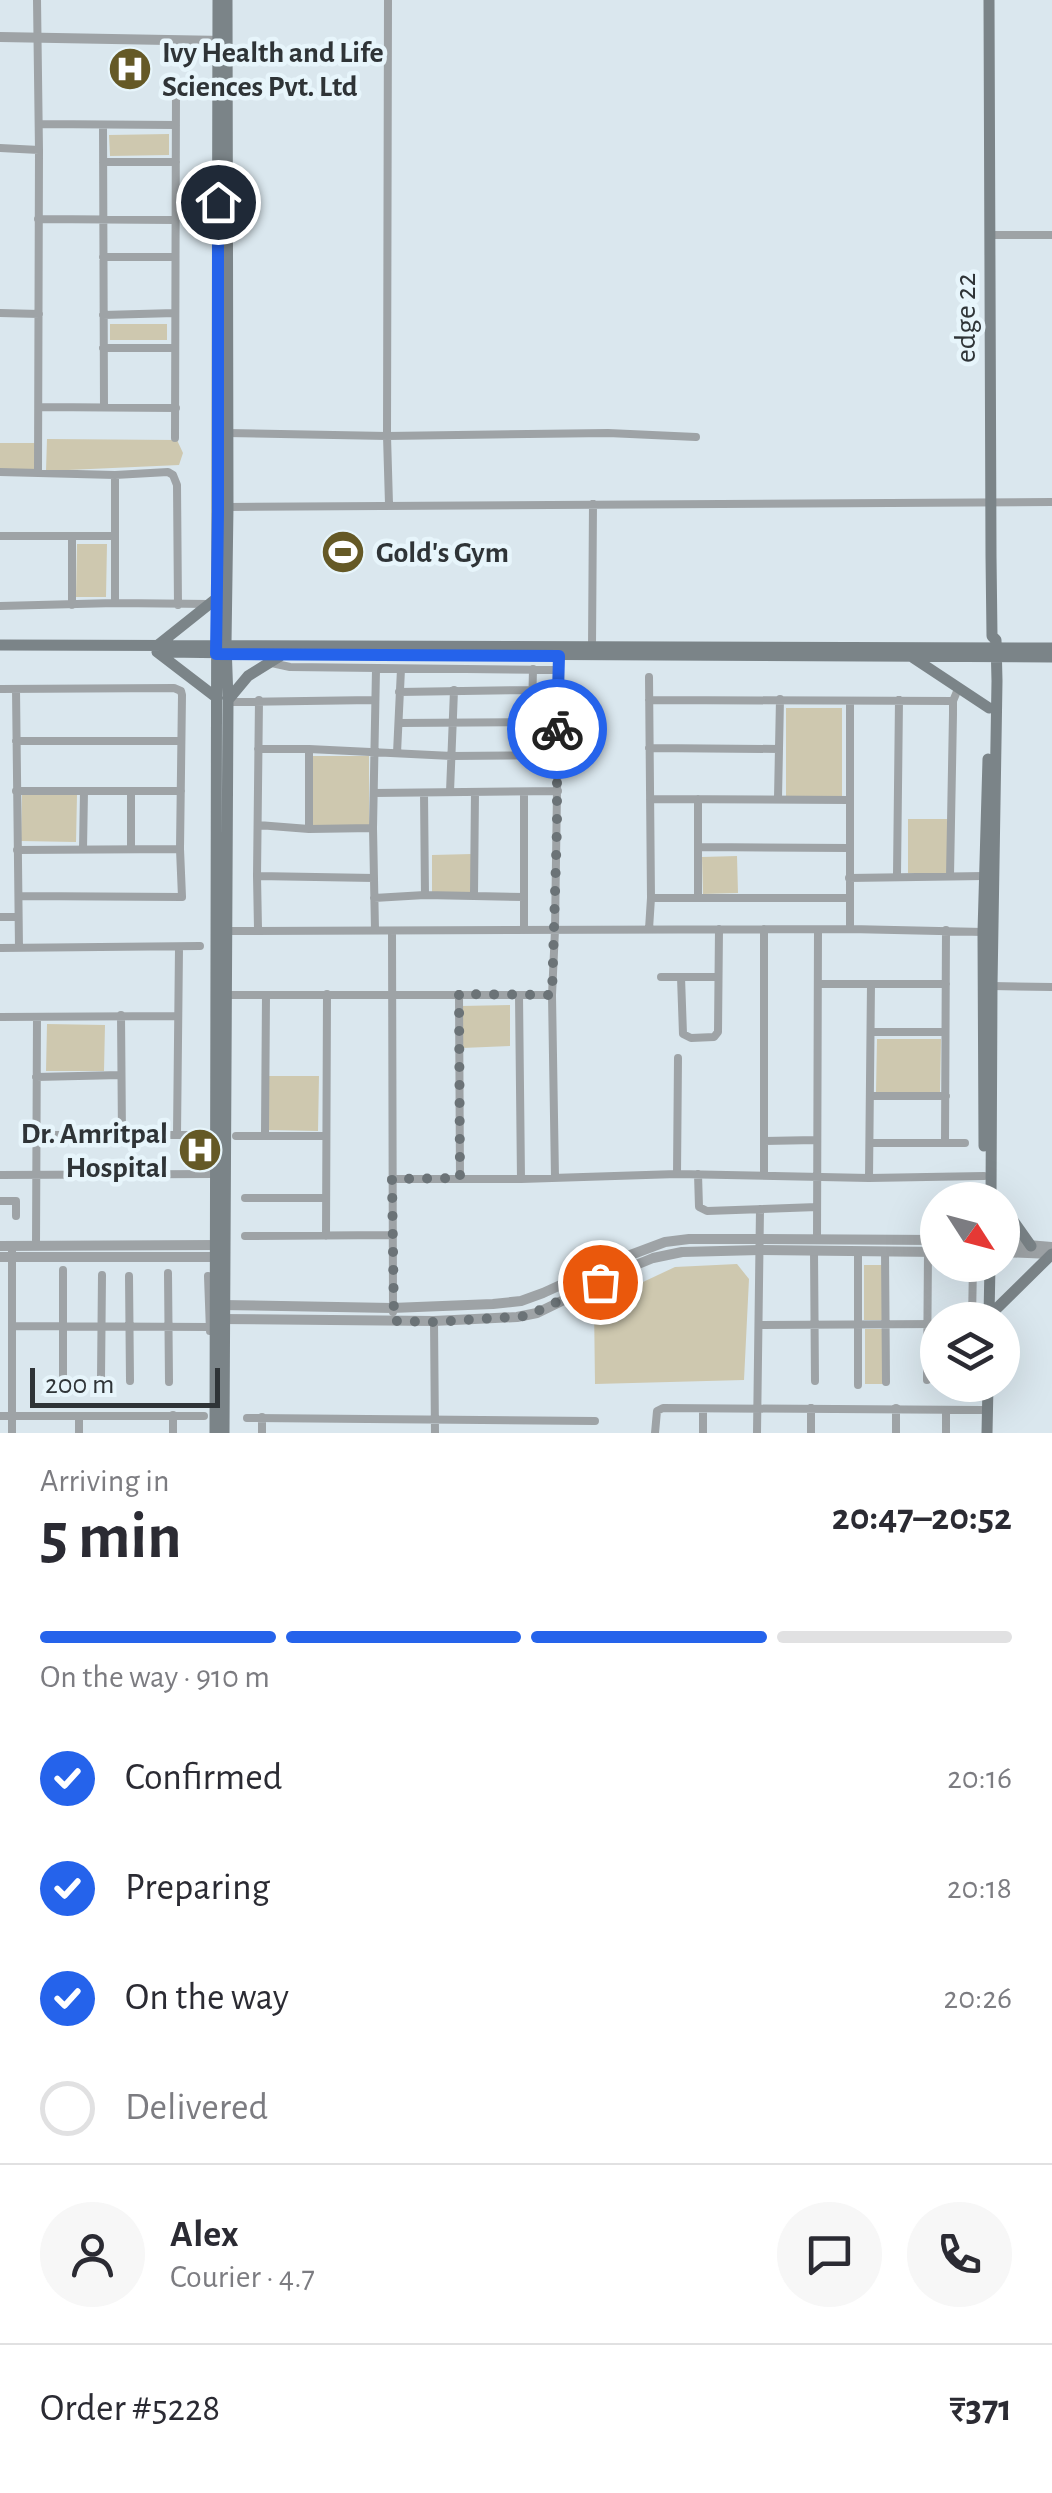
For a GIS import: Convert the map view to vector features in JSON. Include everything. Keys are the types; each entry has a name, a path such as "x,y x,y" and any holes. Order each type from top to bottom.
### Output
{"main road":[{"path":"215,1433 227,931 221,649 228,507 218,0"},
{"path":"221,649 212,601 218,512 221,40 227,0"},
{"name":"edge 22","path":"989,0 992,649"},
{"path":"0,653 158,648 212,601"},
{"path":"0,645 912,656 992,649 1052,658"},
{"path":"221,649 284,654 559,651 592,646 1052,648"},
{"path":"158,648 224,700"},
{"path":"992,649 983,932 993,1182"},
{"path":"987,1182 992,649"},
{"path":"219,1251 214,1174 224,700 248,676 284,654"},
{"path":"912,656 956,695 989,708"},
{"path":"1020,1232 1031,1246"},
{"path":"1003,1302 1052,1252"},
{"path":"216,1322 224,1433"},
{"path":"983,1402 984,1433"},
{"path":"984,1433 985,1402"}],"street":[{"path":"37,0 38,472"},
{"path":"388,0 389,504"},
{"path":"0,37 221,40"},
{"path":"175,438 176,90"},
{"path":"39,124 176,125"},
{"path":"103,125 104,407"},
{"path":"0,148 39,150"},
{"path":"104,162 176,162"},
{"path":"38,219 175,220"},
{"path":"990,234 1052,235"},
{"path":"103,257 176,257"},
{"path":"0,313 40,314"},
{"path":"102,315 175,313"},
{"path":"103,348 175,348"},
{"path":"39,407 176,408"},
{"path":"228,433 608,433 696,437"},
{"path":"0,472 168,472 175,479 178,605"},
{"path":"115,475 115,603"},
{"path":"228,507 1052,502"},
{"path":"592,646 593,504"},
{"path":"0,536 115,536"},
{"path":"72,536 72,605"},
{"path":"0,606 178,605 212,601"},
{"path":"555,1177 552,995 559,651"},
{"path":"267,662 290,666 558,670"},
{"path":"375,930 376,668"},
{"path":"397,753 401,669"},
{"path":"531,754 534,669"},
{"path":"648,929 649,677"},
{"path":"0,690 178,689 182,695 182,896 19,896"},
{"path":"16,690 19,948"},
{"path":"450,792 454,690"},
{"path":"399,692 533,690"},
{"path":"649,700 850,701 956,695 950,876"},
{"path":"778,798 780,699"},
{"path":"224,700 374,700"},
{"path":"258,930 259,700"},
{"path":"898,875 899,700"},
{"path":"850,701 850,929"},
{"path":"399,723 532,722"},
{"path":"16,741 181,741"},
{"path":"650,748 779,749"},
{"path":"308,749 309,829"},
{"path":"258,750 557,755"},
{"path":"16,791 180,791"},
{"path":"84,791 84,849"},
{"path":"130,849 131,791"},
{"path":"474,895 475,792"},
{"path":"524,792 524,930"},
{"path":"374,793 558,792"},
{"path":"424,793 425,895"},
{"path":"650,799 849,800"},
{"path":"698,799 698,898"},
{"path":"258,825 373,828"},
{"path":"698,847 849,848"},
{"path":"17,850 180,849"},
{"path":"257,876 374,878"},
{"path":"849,878 984,876"},
{"path":"374,898 524,896"},
{"path":"651,898 848,898"},
{"path":"0,917 18,917"},
{"path":"764,929 764,1175"},
{"path":"681,977 683,1034 711,1038 718,1032 719,930"},
{"path":"815,1380 818,930"},
{"path":"946,930 946,1143"},
{"path":"227,931 983,932"},
{"path":"392,931 394,1321"},
{"path":"0,948 200,946"},
{"path":"177,1135 179,948"},
{"path":"661,977 718,977"},
{"path":"818,984 946,984"},
{"path":"869,1178 872,984"},
{"path":"987,986 1052,986"},
{"path":"326,1236 327,994"},
{"path":"459,994 460,1178"},
{"path":"226,995 552,995"},
{"path":"519,995 521,1178"},
{"path":"265,1134 266,996"},
{"path":"121,1015 122,1136"},
{"path":"0,1017 178,1016"},
{"path":"36,1017 36,1246"},
{"path":"872,1032 945,1032"},
{"path":"677,1174 678,1058"},
{"path":"36,1077 120,1075"},
{"path":"870,1096 946,1096"},
{"path":"36,1136 209,1135"},
{"path":"236,1136 326,1136"},
{"path":"764,1141 816,1140"},
{"path":"870,1143 965,1143"},
{"path":"0,1176 214,1174"},
{"path":"392,1179 677,1174 984,1176"},
{"path":"698,1174 700,1207 707,1211 817,1208"},
{"path":"245,1198 326,1198"},
{"path":"0,1201 16,1201 16,1216"},
{"path":"756,1433 760,1209"},
{"path":"245,1236 392,1235"},
{"path":"220,1305 392,1308 493,1304 543,1294 614,1260 665,1242 689,1239 815,1245 920,1241"},
{"path":"12,1326 168,1328 216,1322 434,1322 527,1316 652,1258 761,1245"},
{"path":"815,1245 858,1251 920,1252"},
{"path":"1020,1245 1052,1252"},
{"path":"6,1252 36,1246 219,1251"},
{"path":"6,1252 219,1251"},
{"path":"858,1251 858,1385"},
{"path":"6,1252 12,1326 12,1433"},
{"path":"886,1252 886,1382"},
{"path":"1020,1252 1052,1252"},
{"path":"63,1270 63,1376"},
{"path":"168,1273 168,1382"},
{"path":"101,1378 102,1275"},
{"path":"129,1276 130,1380"},
{"path":"208,1276 216,1322 210,1385"},
{"path":"434,1322 435,1433"},
{"path":"759,1325 920,1324"},
{"path":"655,1433 657,1411 663,1408 982,1410"},
{"path":"810,1433 811,1408"},
{"path":"896,1408 896,1433"},
{"path":"703,1409 703,1433"},
{"path":"946,1410 946,1433"},
{"path":"0,1416 204,1416"},
{"path":"79,1416 79,1433"},
{"path":"173,1416 173,1433"},
{"path":"247,1418 595,1421"},
{"path":"262,1418 262,1433"},
{"path":"325,1418 325,1433"},
{"path":"372,1419 372,1433"},
{"path":"502,1420 502,1433"},
{"path":"568,1420 568,1433"}],"shaded area":[{"path":"169,134 169,155 110,156 109,135"},
{"path":"110,324 167,324 167,340 110,340"},
{"path":"47,439 177,440 183,453 179,465 46,471"},
{"path":"0,443 36,443 36,472 0,471"},
{"path":"77,544 107,544 106,597 76,597"},
{"path":"786,708 842,708 842,797 786,797"},
{"path":"313,756 369,756 369,825 313,825"},
{"path":"22,794 77,795 76,842 21,841"},
{"path":"908,819 947,819 947,873 908,873"},
{"path":"472,854 473,894 432,894 432,855"},
{"path":"737,856 738,893 703,894 702,857"},
{"path":"510,1005 510,1046 462,1048 461,1006"},
{"path":"47,1024 105,1025 104,1071 46,1071"},
{"path":"877,1039 941,1039 940,1093 876,1092"},
{"path":"268,1076 319,1076 318,1131 268,1130"},
{"path":"737,1264 749,1279 744,1380 595,1384 594,1305 675,1267"},
{"path":"864,1265 883,1265 883,1320 864,1320"},
{"path":"865,1329 883,1329 883,1384 865,1384"}],"way so far":[{"path":"557,729 552,995 459,994 460,1178 392,1179 394,1321 517,1318 600,1282"}],"place":[{"name":"Ivy Health and Life Sciences Pvt. Ltd","path":"130,69"},
{"name":"Gold's Gym","path":"343,552"},
{"name":"Dr. Amritpal Hospital","path":"200,1150"}],"route":[{"path":"218,202 216,654 559,656 557,729"}]}
